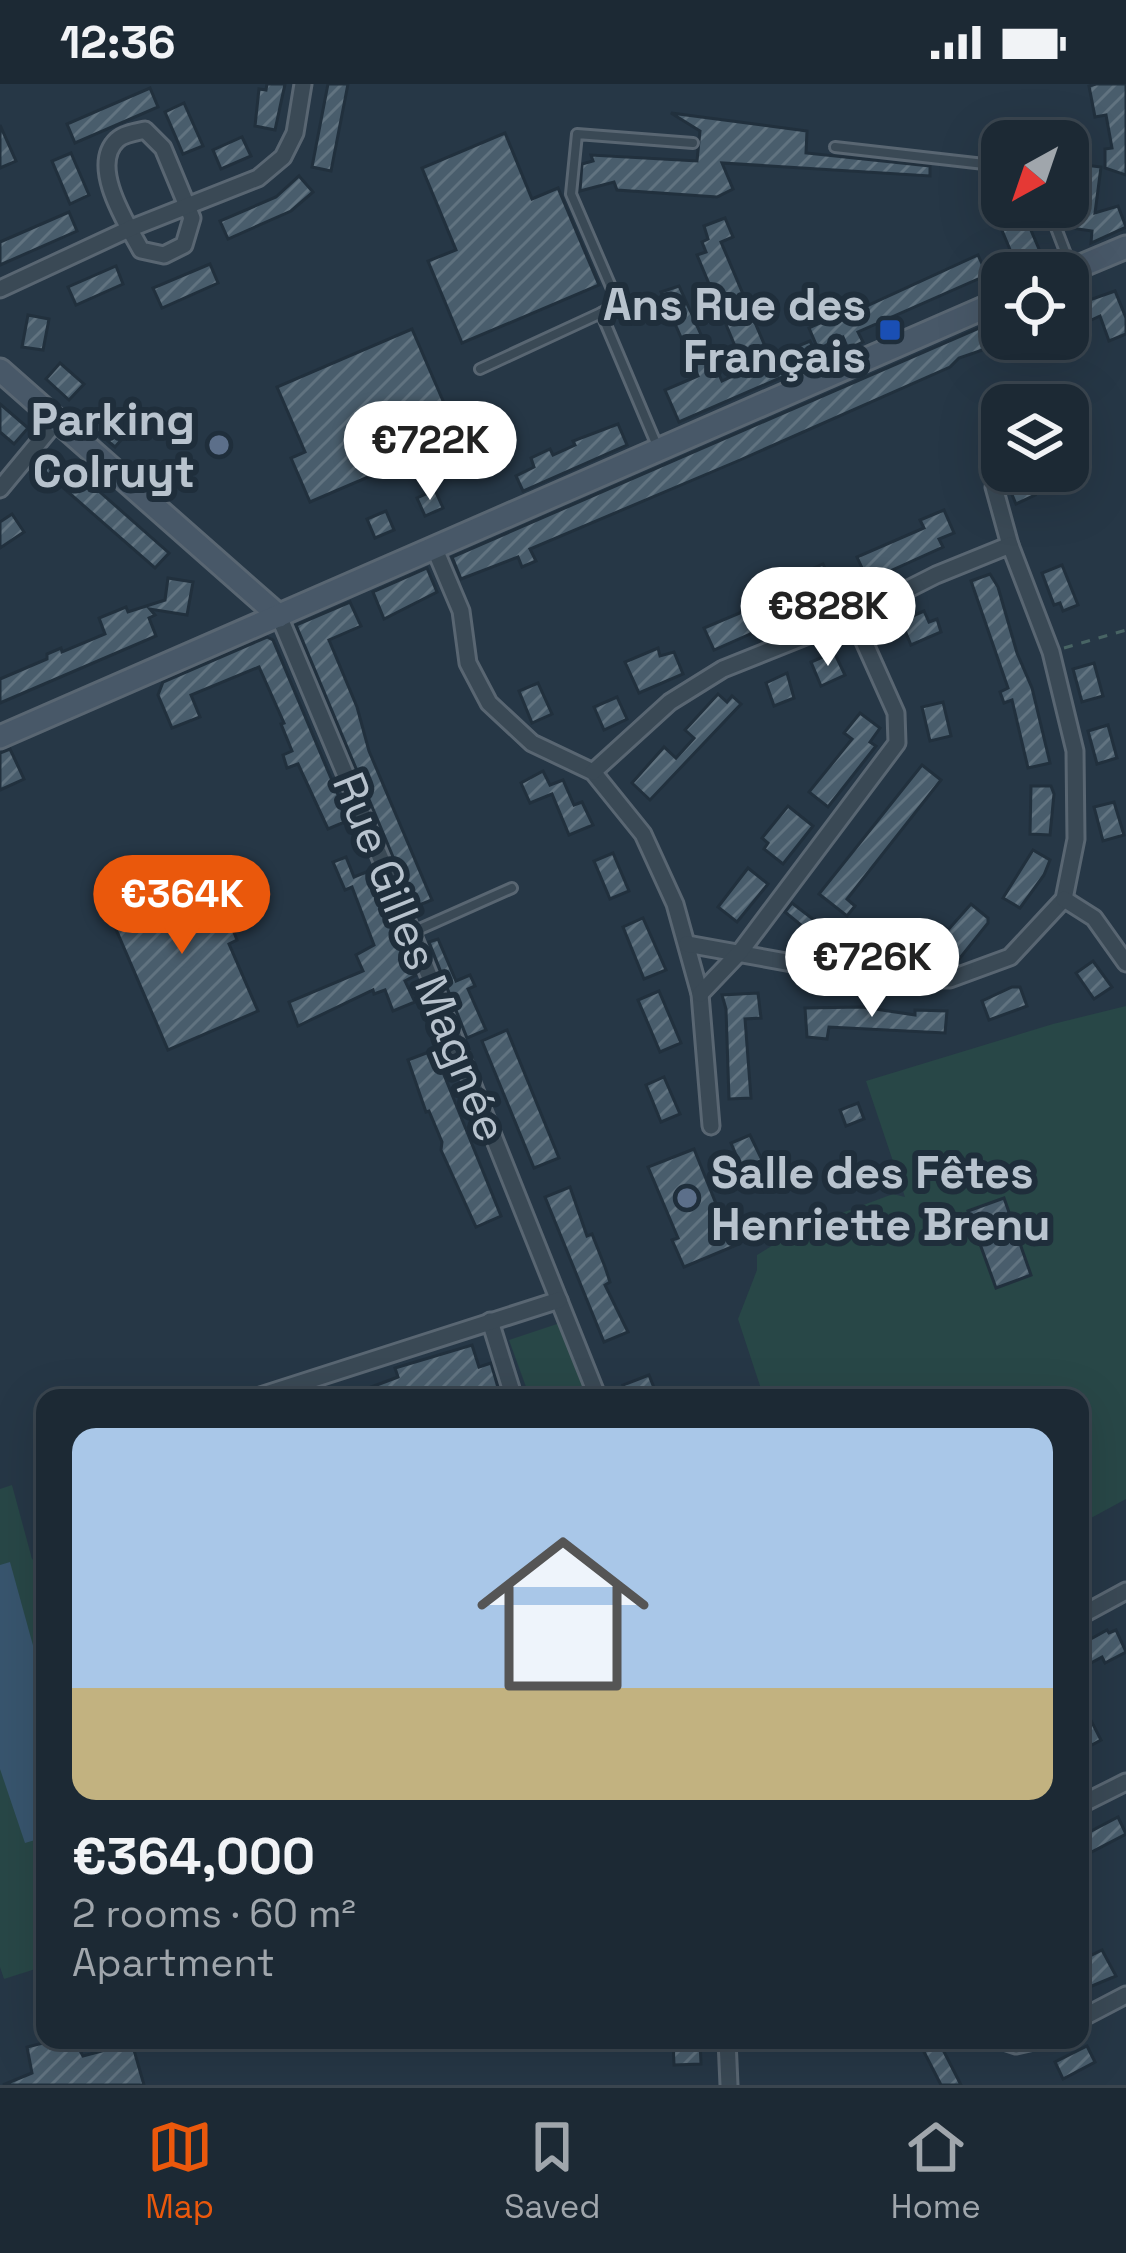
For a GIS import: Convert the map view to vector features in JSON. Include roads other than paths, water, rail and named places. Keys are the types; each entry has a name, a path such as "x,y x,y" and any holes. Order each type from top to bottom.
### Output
{"main road":[{"path":"1089,262 1126,247"},
{"path":"0,737 981,309"},
{"path":"0,370 278,616"}],"street":[{"path":"0,289 129,229 258,178 283,157 295,133 303,84"},
{"path":"145,130 163,148 192,218 184,245 164,255 141,250 129,229 108,177 107,154 119,137 145,130"},
{"path":"0,489 58,419"},
{"path":"687,944 874,979 950,979 1010,958 1064,899 1076,839 1075,751 1051,652 995,492"},
{"path":"593,772 670,702 723,669 853,617 1010,545"},
{"path":"434,547 460,610 468,663 489,703 532,743 593,772 643,834 675,904 700,994 711,1126"},
{"name":"Rue Gilles Magnée","path":"278,616 412,933 594,1389"},
{"path":"700,994 740,952 897,743 896,713 853,617"},
{"path":"1064,899 1094,918 1126,963"},
{"path":"282,1389 559,1300"},
{"path":"490,1321 511,1389"},
{"path":"1089,1611 1126,1591"},
{"path":"1089,1800 1126,1782"},
{"path":"1089,2014 1126,1995"},
{"path":"728,2049 729,2085"}],"lane":[{"path":"480,369 618,303 571,194 577,134 693,143"},
{"path":"835,147 981,164"},
{"path":"602,314 658,448"},
{"path":"412,933 512,887"}],"water":[{"path":"10,1562 36,1656 36,1840 25,1843 0,1769 0,1565"}],"place":[{"name":"Ans Rue des Français","path":"890,330"},
{"name":"Parking Colruyt","path":"219,445"},
{"name":"Salle des Fêtes Henriette Brenu","path":"687,1198"}]}
